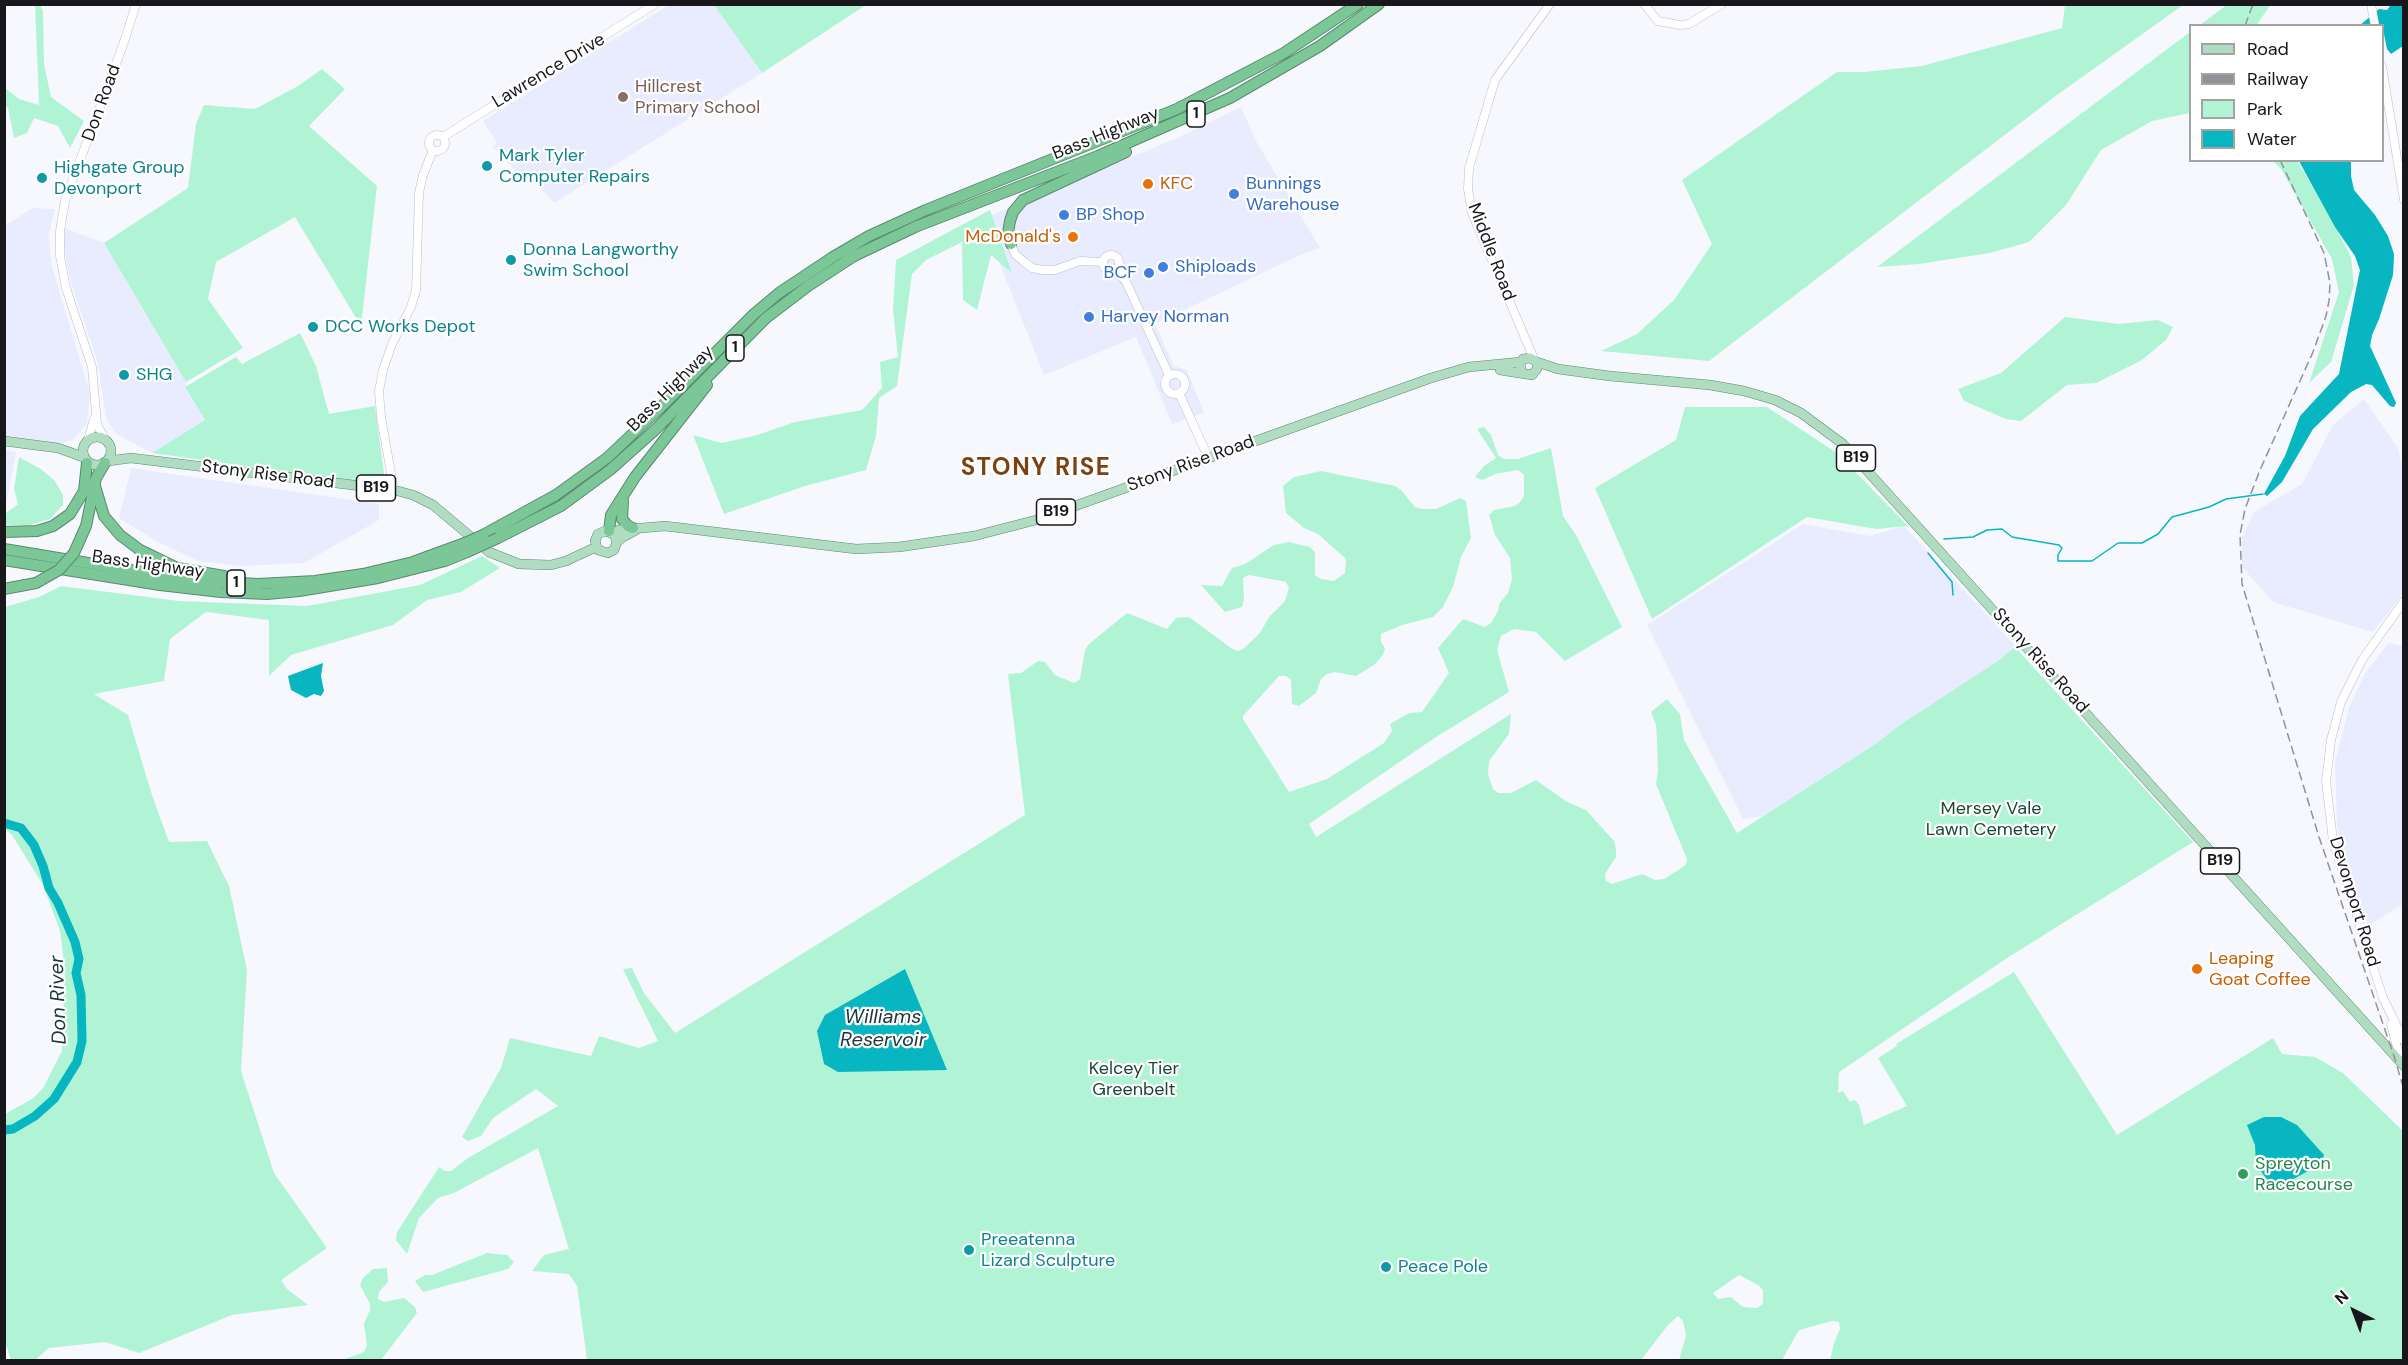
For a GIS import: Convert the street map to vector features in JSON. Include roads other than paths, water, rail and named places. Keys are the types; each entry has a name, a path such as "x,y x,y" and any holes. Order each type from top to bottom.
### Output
{"highway":[{"name":"Bass Highway","path":"4,560 160,585 221,592 267,594 378,578 445,561 483,535 556,495 607,458 662,407 754,314 794,282 833,256 868,236 926,210 1177,109 1284,53 1358,4"},
{"name":"Bass Highway","path":"4,549 206,582 258,584 315,581 388,568 498,538 561,506 610,470 656,429 752,332 808,286 854,256 886,240 1184,120 1230,98 1280,71 1380,4"},
{"path":"1011,244 1008,233 1010,221 1013,212 1023,200 1139,146 1184,120"},
{"path":"611,532 611,515 635,477 723,364 752,332"},
{"path":"4,532 37,531 53,526 70,514 84,491 85,460"},
{"path":"4,589 36,583 59,570 74,553 81,540 100,470 106,462"},
{"path":"95,486 99,507 111,525 140,550 164,563 212,575 296,578 315,581"},
{"path":"623,498 622,519 628,526 637,528"}],"main road":[{"name":"Don Road","path":"108,444 97,424 92,366 66,288 60,256 60,231 65,201 136,4"},
{"name":"Lawrence Drive","path":"394,490 381,417 379,391 392,344 411,307 416,290 419,193 433,150 429,145 431,138 436,135 443,137 655,4"},
{"name":"Middle Road","path":"1535,361 1472,213 1468,189 1469,168 1495,80 1550,4"},
{"path":"1644,4 1658,21 1680,25 1689,24 1722,4"},
{"path":"2371,4 2375,24"},
{"path":"2384,80 2403,200"},
{"path":"1011,244 1016,254 1032,268 1055,270 1080,261 1103,262"},
{"path":"1103,262 1107,256 1115,255 1119,260 1117,268 1127,284 1169,375"},
{"path":"1103,262 1109,271 1117,268"},
{"name":"Middle Road","path":"1522,361 1524,339"},
{"path":"1522,361 1522,372"},
{"name":"Stony Rise Road","path":"611,532 637,528 673,527 856,549 899,548 974,536 1036,520 1453,372 1522,361"},
{"name":"B19","path":"1522,361 1535,361"},
{"path":"1532,375 1537,369 1535,361"},
{"name":"Stony Rise Road","path":"1535,361 1558,369 1610,376"},
{"name":"Stony Rise Road","path":"1453,372 1509,370 1522,372"},
{"name":"B19","path":"1522,372 1525,375 1532,375"},
{"name":"Stony Rise Road","path":"1532,375 1543,372 1610,376 1710,385 1744,391 1775,400 1801,413 1843,444 2403,1064"},
{"path":"1176,373 1184,379 1184,389 1179,393 1172,394 1166,390 1164,383 1169,375 1176,373"},
{"path":"1179,393 1208,458"},
{"name":"Don Road","path":"86,442 95,411"},
{"name":"B19","path":"4,441 74,448 97,437 108,444"},
{"path":"85,460 86,442"},
{"path":"106,462 108,444"},
{"name":"Stony Rise Road","path":"108,444 131,458"},
{"name":"B19","path":"58,448 94,466 106,462"},
{"name":"Stony Rise Road","path":"106,462 131,458 394,490 413,495 433,505 489,552 519,564 551,565 566,561 596,547"},
{"name":"Stony Rise Road","path":"617,542 637,528"},
{"name":"B19","path":"611,532 603,531 598,534 595,539 596,547 601,552 608,553 615,549 617,542"},
{"path":"611,532 617,542"},
{"name":"Devonport Road","path":"2403,601 2362,660 2341,702 2331,740 2326,781 2333,841 2403,1064"},
{"name":"Devonport Road","path":"2386,1005 2403,1041"}],"water":[{"path":"2403,5 2403,46 2391,54 2387,49 2384,24 2361,24 2379,9 2387,10 2390,6"},
{"path":"2300,162 2351,162 2354,190 2375,215 2388,236 2394,254 2393,275 2370,346 2396,403 2394,407 2390,406 2372,385 2366,384 2351,392 2313,429 2282,482 2267,496 2264,494 2285,456 2300,416 2339,374 2360,270 2355,256 2335,227"},
{"path":"323,663 321,676 324,691 321,696 314,694 306,698 291,690 288,676"},
{"name":"Williams Reservoir","path":"905,969 947,1070 838,1072 824,1064 817,1031 825,1015"},
{"path":"2264,1117 2281,1117 2297,1125 2324,1155 2322,1163 2274,1190 2256,1164 2255,1145 2247,1125"}],"waterway":[{"path":"1944,539 1973,537 1987,530 2002,529 2012,537 2059,545 2062,548 2058,561 2092,561 2118,543 2142,543 2158,534 2172,517 2209,507 2226,499 2263,494"},
{"path":"1928,553 1952,582 1953,595"},
{"name":"Don River","path":"4,823 21,828 34,845 49,888 75,942 79,959 76,973 81,995 82,1041 77,1062 54,1099 35,1116 13,1129 4,1130"}],"railway":[{"path":"2246,24 2253,4"},
{"path":"2281,162 2324,253 2330,283 2329,301 2313,352 2245,509 2240,535 2242,584 2319,837 2404,1090"}],"place":[{"name":"Hillcrest Primary School","path":"623,97"},
{"name":"Mark Tyler Computer Repairs","path":"487,166"},
{"name":"Highgate Group Devonport","path":"42,178"},
{"name":"KFC","path":"1148,184"},
{"name":"Bunnings Warehouse","path":"1234,194"},
{"name":"BP Shop","path":"1064,215"},
{"name":"McDonald's","path":"1073,237"},
{"name":"Donna Langworthy Swim School","path":"511,260"},
{"name":"Shiploads","path":"1163,267"},
{"name":"BCF","path":"1149,273"},
{"name":"Harvey Norman","path":"1089,317"},
{"name":"DCC Works Depot","path":"313,327"},
{"name":"SHG","path":"124,375"},
{"name":"Leaping Goat Coffee","path":"2197,969"},
{"name":"Spreyton Racecourse","path":"2243,1174"},
{"name":"Preeatenna Lizard Sculpture","path":"969,1250"},
{"name":"Peace Pole","path":"1386,1267"}],"district":[{"name":"STONY RISE","path":"1036,469"}],"park label":[{"name":"Mersey Vale Lawn Cemetery","path":"1991,819"},
{"name":"Kelcey Tier Greenbelt","path":"1134,1079"}]}
